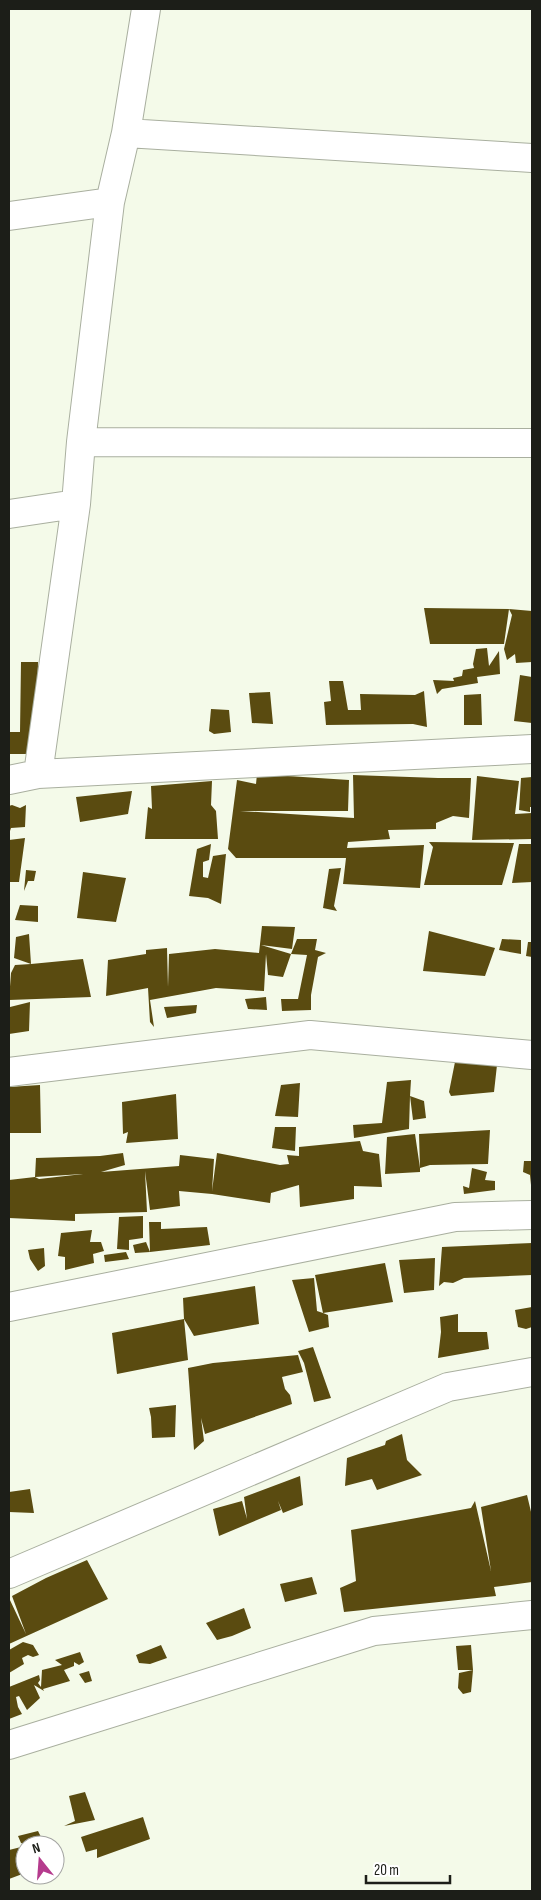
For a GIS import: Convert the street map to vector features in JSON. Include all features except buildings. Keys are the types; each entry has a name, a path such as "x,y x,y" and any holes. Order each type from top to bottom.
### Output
{"street":[{"path":"38,774 76,504 81,442 110,202 126,133 146,9"},
{"path":"126,133 532,158"},
{"path":"9,216 110,202"},
{"path":"81,442 532,443"},
{"path":"9,514 76,504"},
{"path":"9,780 38,774 532,749"},
{"path":"9,1072 310,1035 532,1055"},
{"path":"9,1307 455,1217 532,1215"},
{"path":"9,1574 448,1387 532,1372"},
{"path":"9,1746 374,1631 532,1615"}]}
